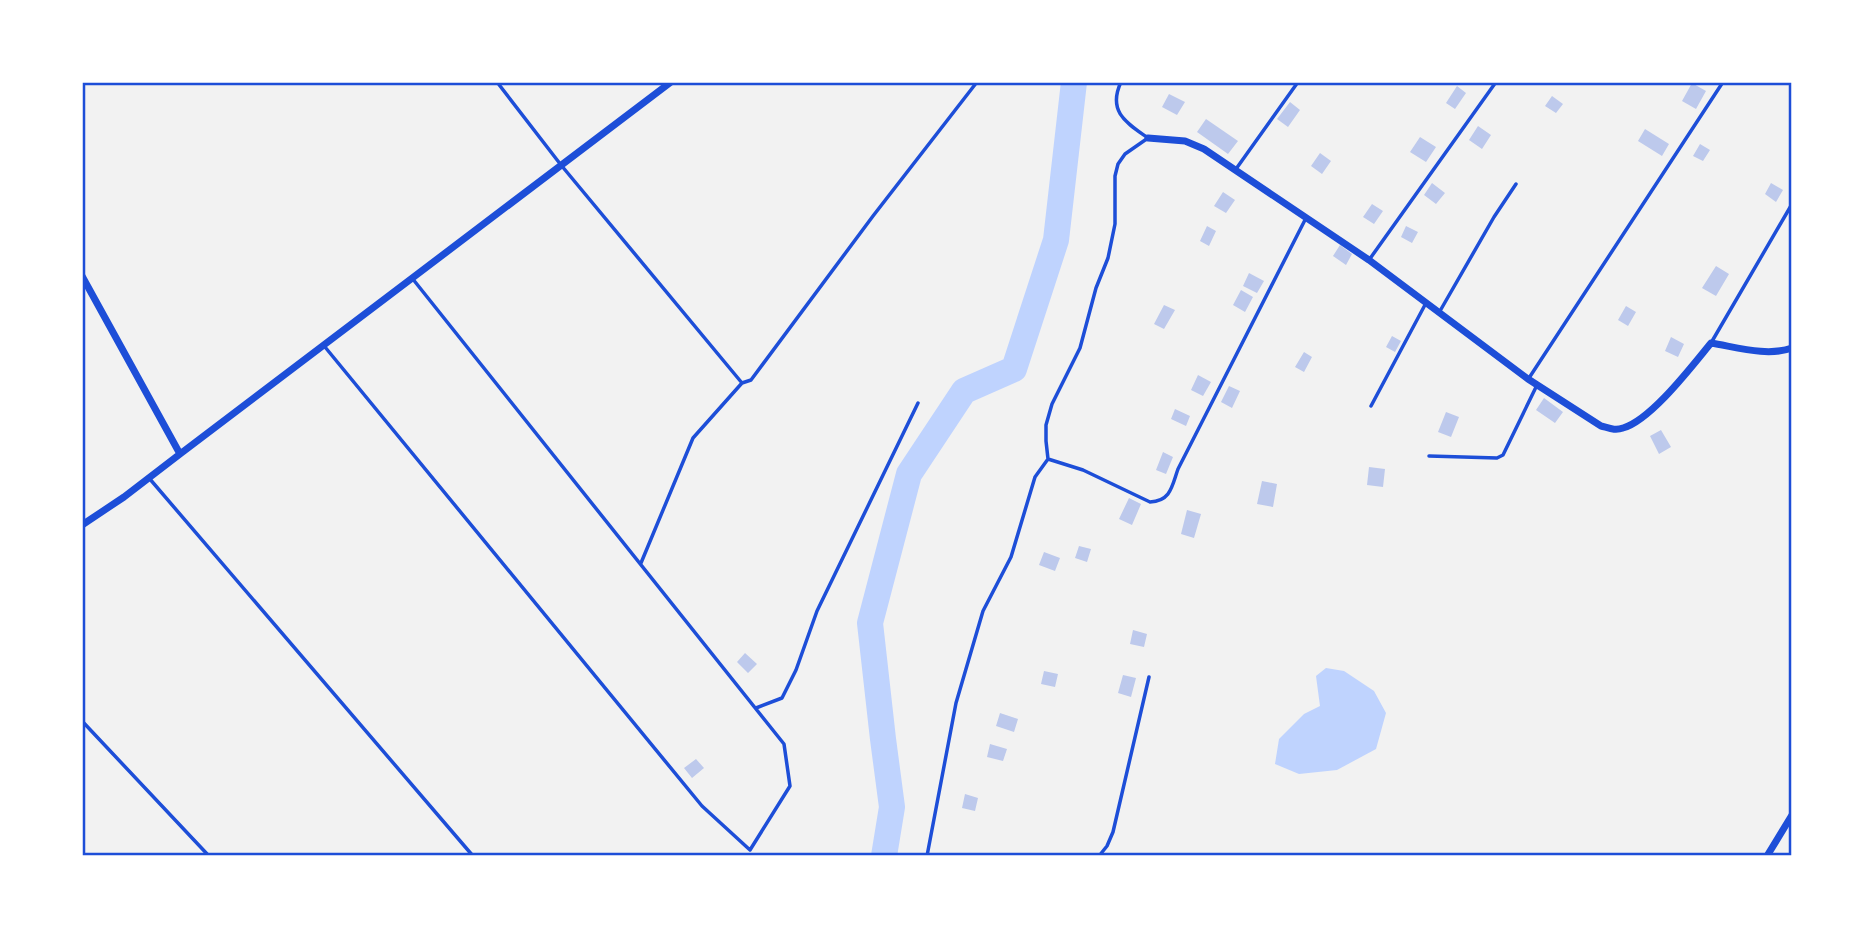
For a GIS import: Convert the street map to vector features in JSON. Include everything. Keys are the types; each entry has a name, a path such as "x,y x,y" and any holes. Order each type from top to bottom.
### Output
{"street":[{"path":"82,525 149,478 671,82"},
{"path":"1148,138 1185,141 1204,149 1369,260 1528,379 1601,426 1614,430 1635,422 1683,378 1711,343 1763,351 1784,351 1792,348"},
{"path":"82,276 180,454"},
{"path":"1767,856 1792,815"}],"lane":[{"path":"497,82 561,165 742,383"},
{"path":"640,564 693,438 742,383 751,380 977,82"},
{"path":"928,856 956,703 983,611 1011,557 1035,477 1048,459 1046,425 1052,404 1080,348 1096,288 1108,258 1115,224 1115,176 1118,164 1125,154 1148,138 1124,121 1119,112 1116,100 1121,82"},
{"path":"1234,170 1298,82"},
{"path":"1369,260 1496,82"},
{"path":"1528,379 1723,82"},
{"path":"1439,313 1516,184"},
{"path":"1711,343 1792,204"},
{"path":"1048,459 1083,470 1150,502 1164,499 1170,493 1184,457 1306,218"},
{"path":"412,278 785,744 790,786 746,856"},
{"path":"1371,406 1426,303"},
{"path":"323,345 702,806 750,850"},
{"path":"1429,456 1497,458 1503,455 1537,385"},
{"path":"755,708 782,698 796,670 817,611 918,403"},
{"path":"149,478 473,856"},
{"path":"1099,856 1113,832 1149,677"},
{"path":"82,721 209,856"}],"water":[{"path":"1326,668 1344,671 1374,691 1386,713 1376,749 1337,770 1299,774 1275,764 1279,739 1304,714 1320,706 1316,676"}],"building":[{"path":"1692,83 1706,91 1696,109 1682,101"},
{"path":"1457,86 1466,93 1455,109 1446,103"},
{"path":"1169,94 1185,102 1177,115 1162,107"},
{"path":"1552,96 1563,104 1556,113 1545,106"},
{"path":"1290,102 1300,110 1288,127 1277,119"},
{"path":"1206,119 1238,141 1228,154 1197,132"},
{"path":"1478,126 1491,135 1482,149 1469,140"},
{"path":"1645,129 1669,144 1662,156 1638,141"},
{"path":"1420,137 1436,147 1426,162 1410,152"},
{"path":"1700,144 1710,150 1703,161 1693,156"},
{"path":"1320,153 1331,161 1322,174 1311,166"},
{"path":"1432,183 1445,193 1436,204 1424,195"},
{"path":"1771,183 1783,190 1776,202 1765,194"},
{"path":"1223,192 1235,200 1226,213 1214,206"},
{"path":"1372,204 1383,211 1374,224 1363,217"},
{"path":"1207,226 1216,231 1209,246 1200,241"},
{"path":"1406,226 1418,232 1412,243 1401,237"},
{"path":"1340,245 1352,254 1346,265 1333,256"},
{"path":"1716,266 1729,274 1716,296 1702,288"},
{"path":"1249,273 1264,281 1257,293 1243,286"},
{"path":"1241,290 1253,297 1245,312 1233,305"},
{"path":"1164,305 1175,310 1164,329 1154,324"},
{"path":"1626,306 1636,312 1628,326 1618,320"},
{"path":"1392,336 1401,341 1395,352 1386,347"},
{"path":"1671,337 1684,344 1678,357 1665,351"},
{"path":"1304,352 1312,357 1304,372 1295,367"},
{"path":"1198,375 1211,382 1203,396 1191,390"},
{"path":"1229,386 1240,391 1232,408 1221,402"},
{"path":"1544,398 1563,412 1555,423 1536,410"},
{"path":"1175,409 1190,416 1186,426 1171,419"},
{"path":"1446,412 1459,417 1451,437 1438,432"},
{"path":"1661,430 1671,447 1659,454 1650,436"},
{"path":"1163,452 1173,457 1166,474 1156,470"},
{"path":"1369,467 1385,469 1383,487 1367,485"},
{"path":"1262,481 1277,484 1273,507 1257,504"},
{"path":"1129,498 1141,504 1132,525 1119,519"},
{"path":"1187,510 1201,514 1194,538 1181,534"},
{"path":"1079,546 1091,549 1087,562 1075,558"},
{"path":"1044,552 1060,558 1055,571 1039,565"},
{"path":"1133,630 1147,634 1144,647 1130,644"},
{"path":"745,653 757,664 748,673 737,662"},
{"path":"1044,671 1058,674 1055,687 1041,684"},
{"path":"1123,675 1136,678 1131,697 1118,693"},
{"path":"1000,713 1018,719 1014,732 996,726"},
{"path":"990,744 1007,749 1003,761 987,757"},
{"path":"696,759 704,768 692,778 684,768"},
{"path":"965,794 978,798 975,811 962,808"}],"waterway":[{"path":"884,856 892,807 870,623 909,474 964,391 1014,369 1056,240 1074,82"}]}
